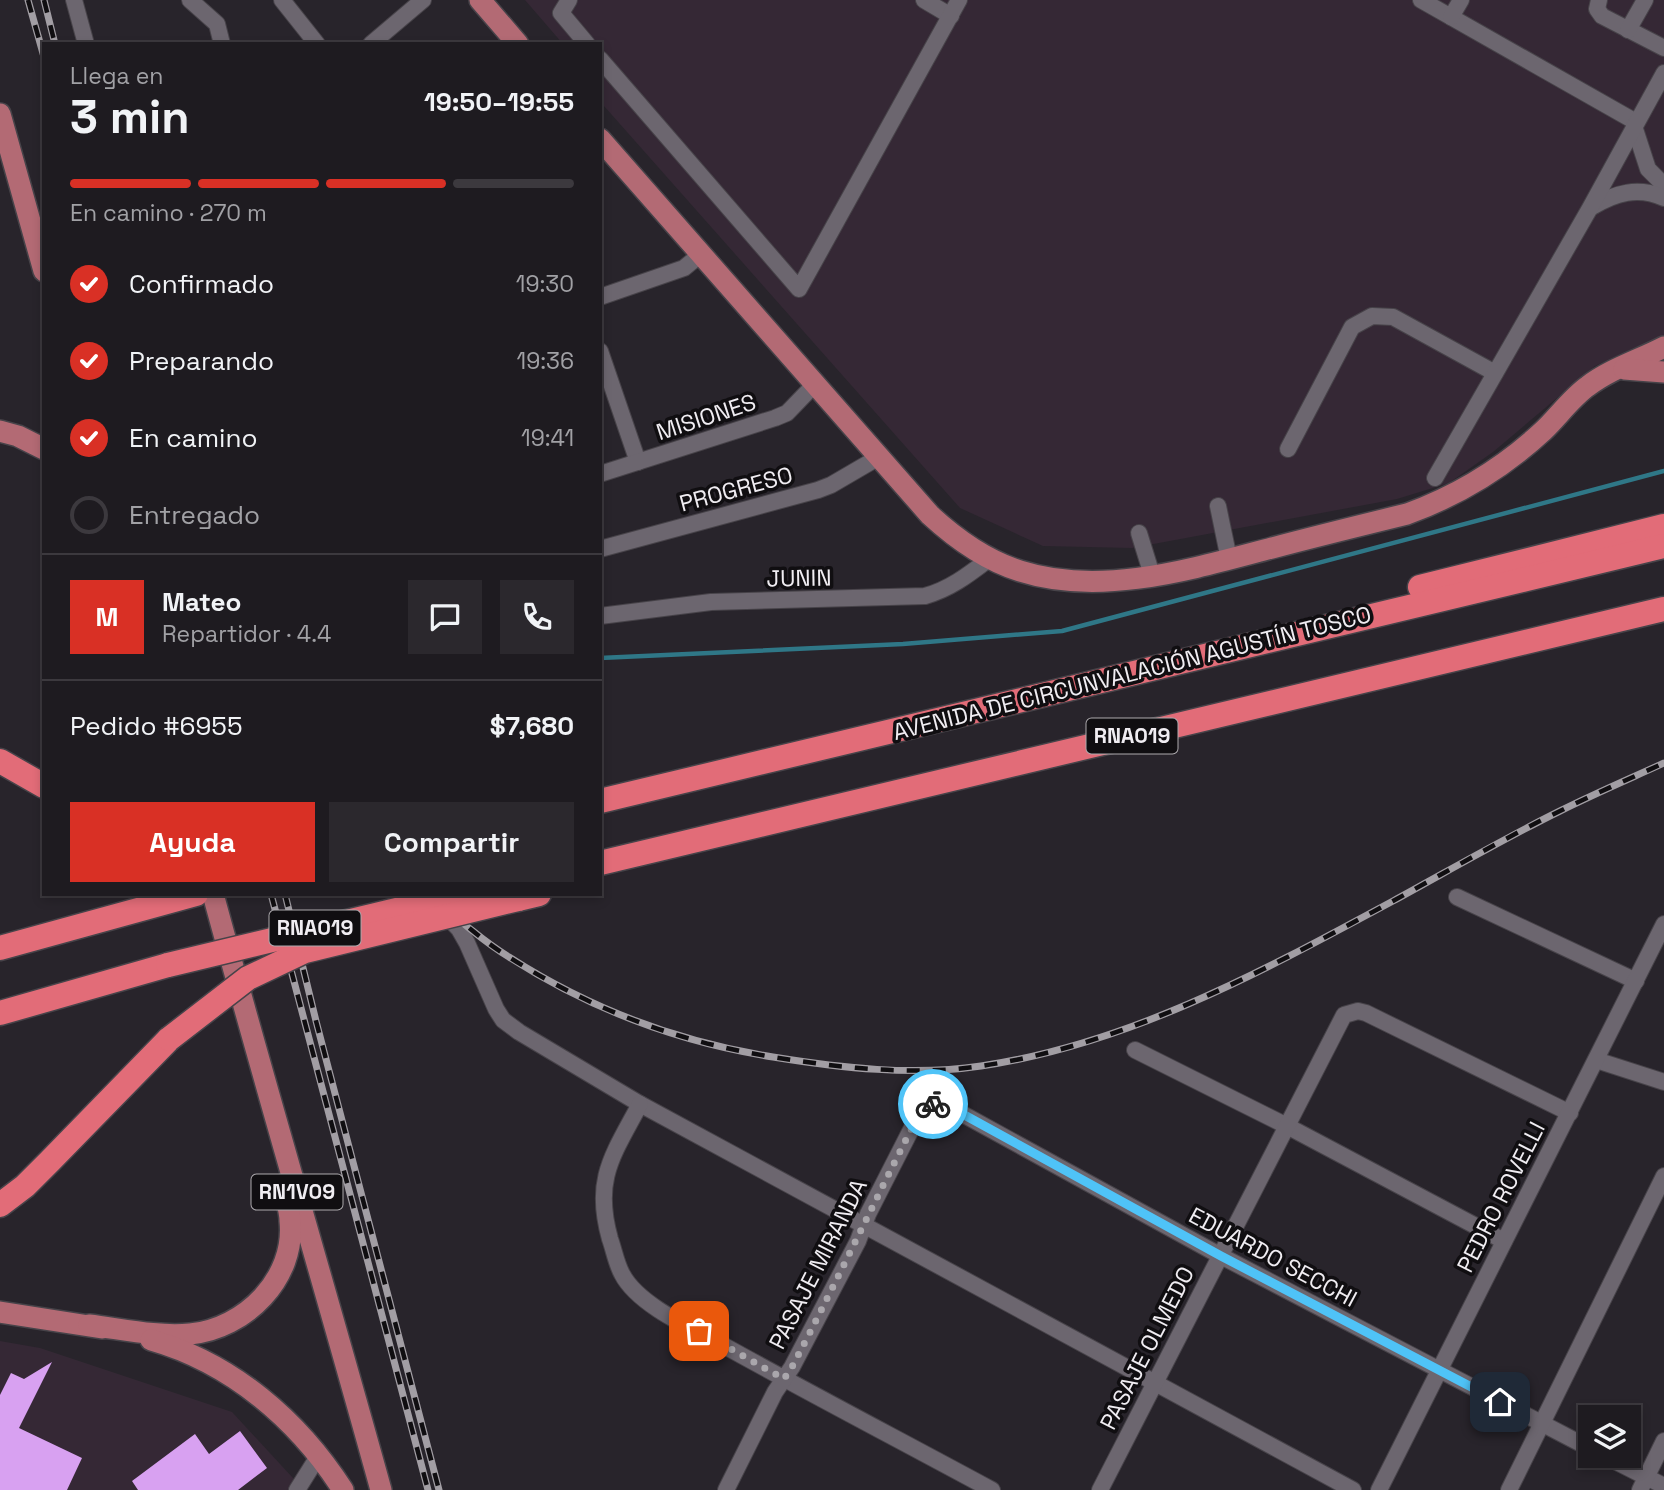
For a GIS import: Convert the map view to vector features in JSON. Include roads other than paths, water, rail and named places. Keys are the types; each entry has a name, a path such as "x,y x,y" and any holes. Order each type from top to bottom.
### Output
{"highway":[{"path":"1071,688 1186,643 1664,526"},
{"name":"AVENIDA DE CIRCUNVALACIÓN AGUSTÍN TOSCO","path":"602,801 1664,546"},
{"name":"RNA019","path":"602,863 1664,609"},
{"path":"602,783 855,722 999,706"},
{"path":"602,880 1032,777 1137,735"},
{"path":"0,761 42,785"},
{"path":"0,948 187,896"},
{"name":"RNA019","path":"0,1013 168,965 455,896"},
{"path":"0,1205 25,1186 169,1039 248,978 295,955 320,947 528,897"}],"main road":[{"path":"480,0 516,42"},
{"path":"0,114 42,264"},
{"path":"602,141 937,522 953,536 989,559 1020,571 1053,579 1093,582 1152,575 1229,559 1407,514 1452,496 1507,462 1544,430 1587,386 1664,347"},
{"path":"1619,369 1664,372"},
{"path":"0,431 18,436 42,448"},
{"path":"0,1312 89,1325 177,1335 193,1334 226,1325 252,1308 264,1296 282,1266 288,1250 290,1221 287,1205 232,1009 212,896"},
{"name":"RN1V09","path":"213,896 381,1490"},
{"path":"89,1325 157,1341 221,1370 286,1418 319,1455 344,1490"}],"street":[{"path":"74,0 85,42"},
{"path":"190,0 217,24 222,42"},
{"path":"282,0 315,42"},
{"path":"373,42 424,0"},
{"path":"569,0 561,13 585,42"},
{"path":"924,0 951,16"},
{"path":"602,61 799,289 959,0"},
{"path":"1421,0 1635,124 1648,169 1664,185"},
{"path":"1451,17 1461,0"},
{"path":"1599,0 1597,9 1602,16 1664,48"},
{"path":"1628,30 1645,0"},
{"path":"1435,478 1664,73"},
{"path":"1590,208 1622,192 1648,192 1664,198"},
{"path":"602,296 684,268 701,254"},
{"path":"1288,449 1352,327 1372,316 1393,317 1495,373"},
{"path":"602,357 638,462"},
{"name":"MISIONES","path":"602,473 787,413 814,385"},
{"name":"PROGRESO","path":"602,549 818,490 878,457"},
{"path":"1218,506 1229,559"},
{"path":"1139,533 1152,575"},
{"name":"JUNIN","path":"602,616 711,602 925,596 941,592 958,583 989,559"},
{"path":"427,896 459,929 503,1020 640,1104 1353,1490"},
{"path":"1457,897 1636,981"},
{"name":"PEDRO ROVELLI","path":"1379,1490 1663,928"},
{"name":"PASAJE OLMEDO","path":"1100,1490 1344,1015 1358,1011 1366,1013 1570,1112"},
{"path":"1135,1050 1287,1126 1504,1241"},
{"path":"1596,1060 1664,1082"},
{"name":"PASAJE MIRANDA","path":"726,1490 858,1241 863,1225 919,1114 924,1107 936,1103"},
{"name":"EDUARDO SECCHI","path":"936,1103 948,1106 1221,1256 1578,1442"},
{"path":"640,1104 610,1162 603,1189 603,1206 618,1267 630,1285 644,1298 784,1379 992,1490"},
{"path":"1509,1490 1664,1176"},
{"path":"1643,1484 1664,1441"},
{"path":"316,1490 301,1483 319,1455"},
{"path":"1621,1468 1643,1484 1664,1486"}],"waterway":[{"path":"602,658 903,644 1062,631 1664,471"}],"railway":[{"path":"28,0 42,50"},
{"path":"44,0 54,42"},
{"path":"432,896 488,943 540,976 603,1008 669,1032 738,1051 825,1064 877,1069 955,1069 1036,1055 1090,1041 1194,1002 1295,953 1539,822 1664,763"},
{"path":"272,896 428,1490"},
{"path":"285,896 439,1490"}]}
